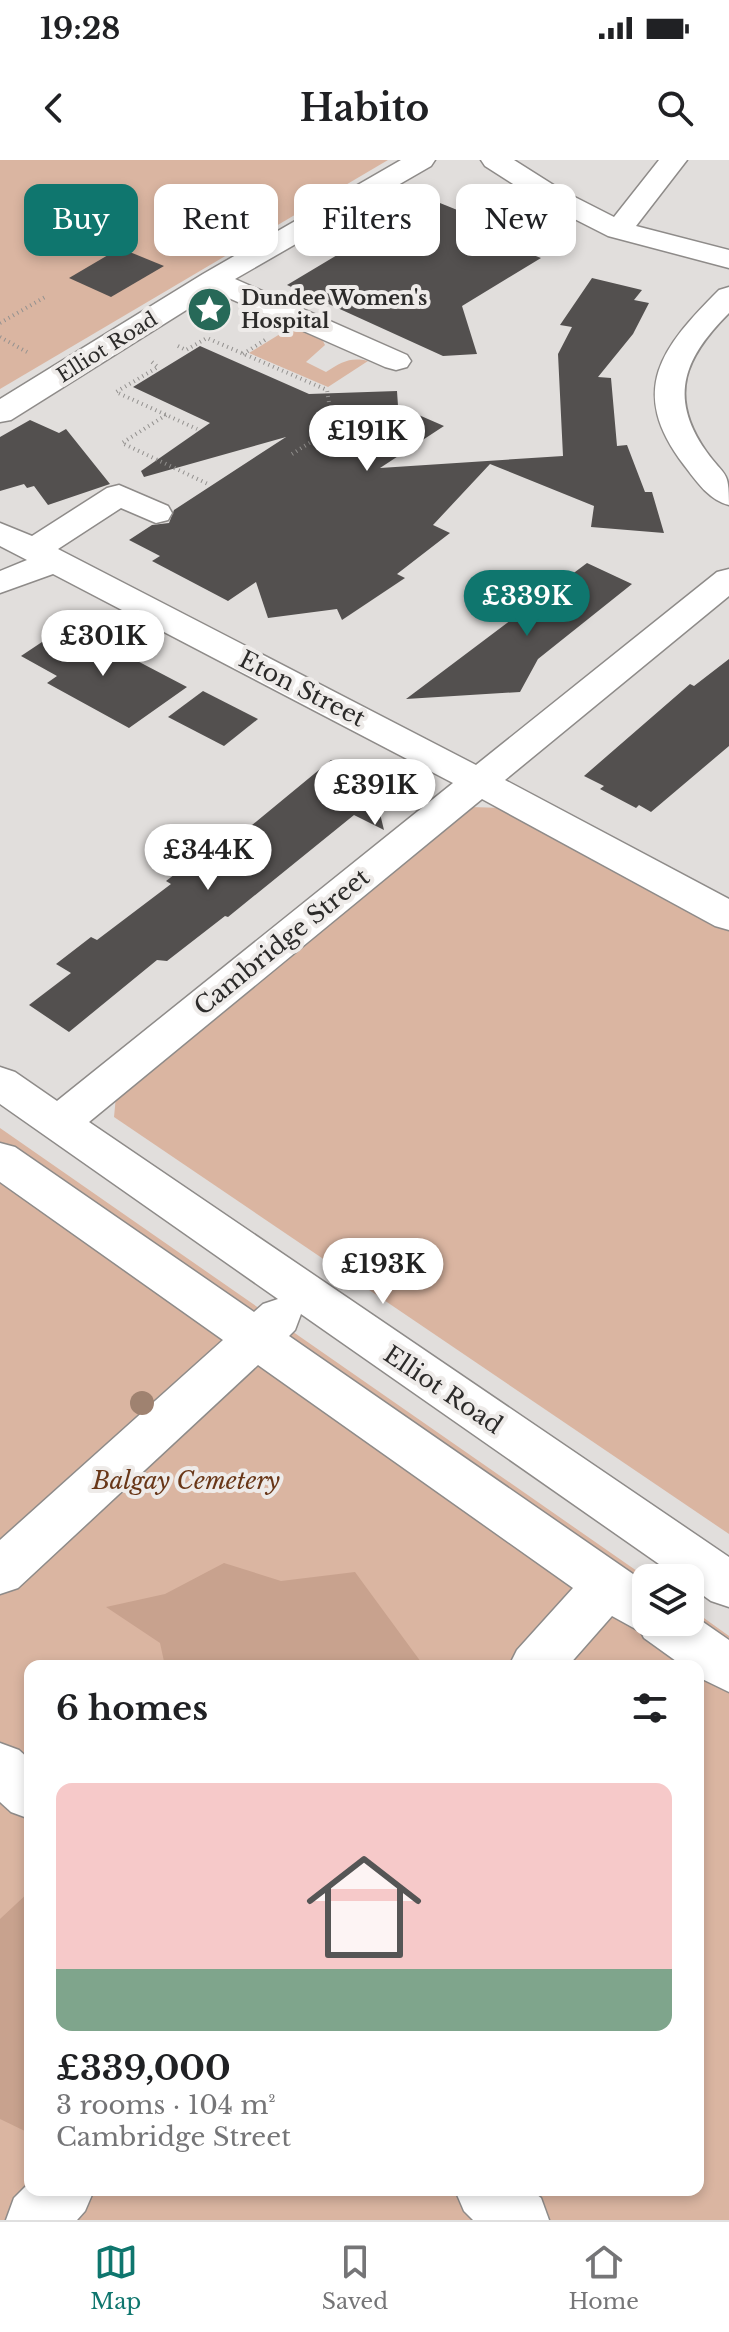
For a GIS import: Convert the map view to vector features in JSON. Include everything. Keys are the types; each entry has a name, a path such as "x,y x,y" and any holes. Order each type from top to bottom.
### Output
{"street":[{"name":"Elliot Road","path":"0,413 213,280 421,160"},
{"path":"495,160 564,204 618,230 729,259"},
{"path":"618,230 673,160"},
{"path":"213,280 341,350 396,361"},
{"path":"729,296 692,334 673,365 669,400 682,439 711,480 729,495"},
{"path":"0,583 44,555 119,495 156,513"},
{"name":"Eton Street","path":"0,533 480,782 729,916"},
{"name":"Cambridge Street","path":"59,1123 729,579"},
{"name":"Elliot Road","path":"0,1083 729,1585"},
{"path":"0,1159 627,1597 543,1660"},
{"path":"0,1572 304,1295"},
{"path":"682,1636 729,1669"},
{"path":"0,1768 24,1789"},
{"path":"36,2220 58,2196"},
{"path":"492,2196 519,2220"}],"path":[{"path":"0,323 47,296"},
{"path":"169,352 178,346 186,350 207,338 327,390 333,428 292,454"},
{"path":"159,357 150,363 158,367 116,392 197,429"},
{"path":"167,415 122,443 208,484"}],"green space":[{"path":"0,160 388,160 347,184 294,184 294,215 278,225 278,184 154,184 154,256 225,256 0,389"},
{"path":"293,326 322,339 325,345 306,362 326,372 346,361 368,361 328,387 249,353"},
{"path":"470,807 504,808 729,930 729,1534 114,1117 116,1096"},
{"name":"Balgay Cemetery","path":"0,1128 632,1568 632,1636 704,1636 704,1618 729,1636 729,2220 0,2220"}],"shaded area":[{"path":"224,1563 281,1581 355,1572 420,1660 164,1660 160,1643 106,1607 165,1594"},
{"path":"24,1897 24,2131 0,2119 0,1919"}],"building":[{"path":"440,203 456,209 456,256 541,258 462,306 477,354 443,356 287,285 336,256 440,256"},
{"path":"138,255 164,266 111,297 69,278 106,256"},
{"path":"592,278 642,290 634,300 649,303 633,334 598,377 611,378 617,446 627,445 645,492 652,492 664,533 591,527 594,506 490,464 433,525 450,533 397,574 405,578 342,620 337,609 268,618 256,582 228,601 152,561 160,556 129,540 152,525 169,523 174,510 286,437 144,477 141,471 210,423 133,387 200,346 309,394 397,391 398,406 444,426 380,468 563,456 558,354 572,327 560,325"},
{"path":"30,420 59,433 66,429 110,484 48,505 34,486 27,488 24,484 0,491 0,437"},
{"path":"587,563 632,584 538,659 520,692 406,699"},
{"path":"63,628 120,657 124,654 187,687 129,728 47,683 57,676 21,656"},
{"path":"729,659 729,746 651,812 639,805 636,808 600,789 604,786 584,776 690,684 694,686"},
{"path":"203,691 258,719 224,746 168,717"},
{"path":"331,760 372,781 384,830 354,815 228,917 225,916 167,961 157,960 69,1032 29,1005 71,973 56,964 91,937 97,940 171,884 166,881 214,844 223,849"}],"place":[{"name":"Dundee Women's Hospital","path":"210,309"}]}
